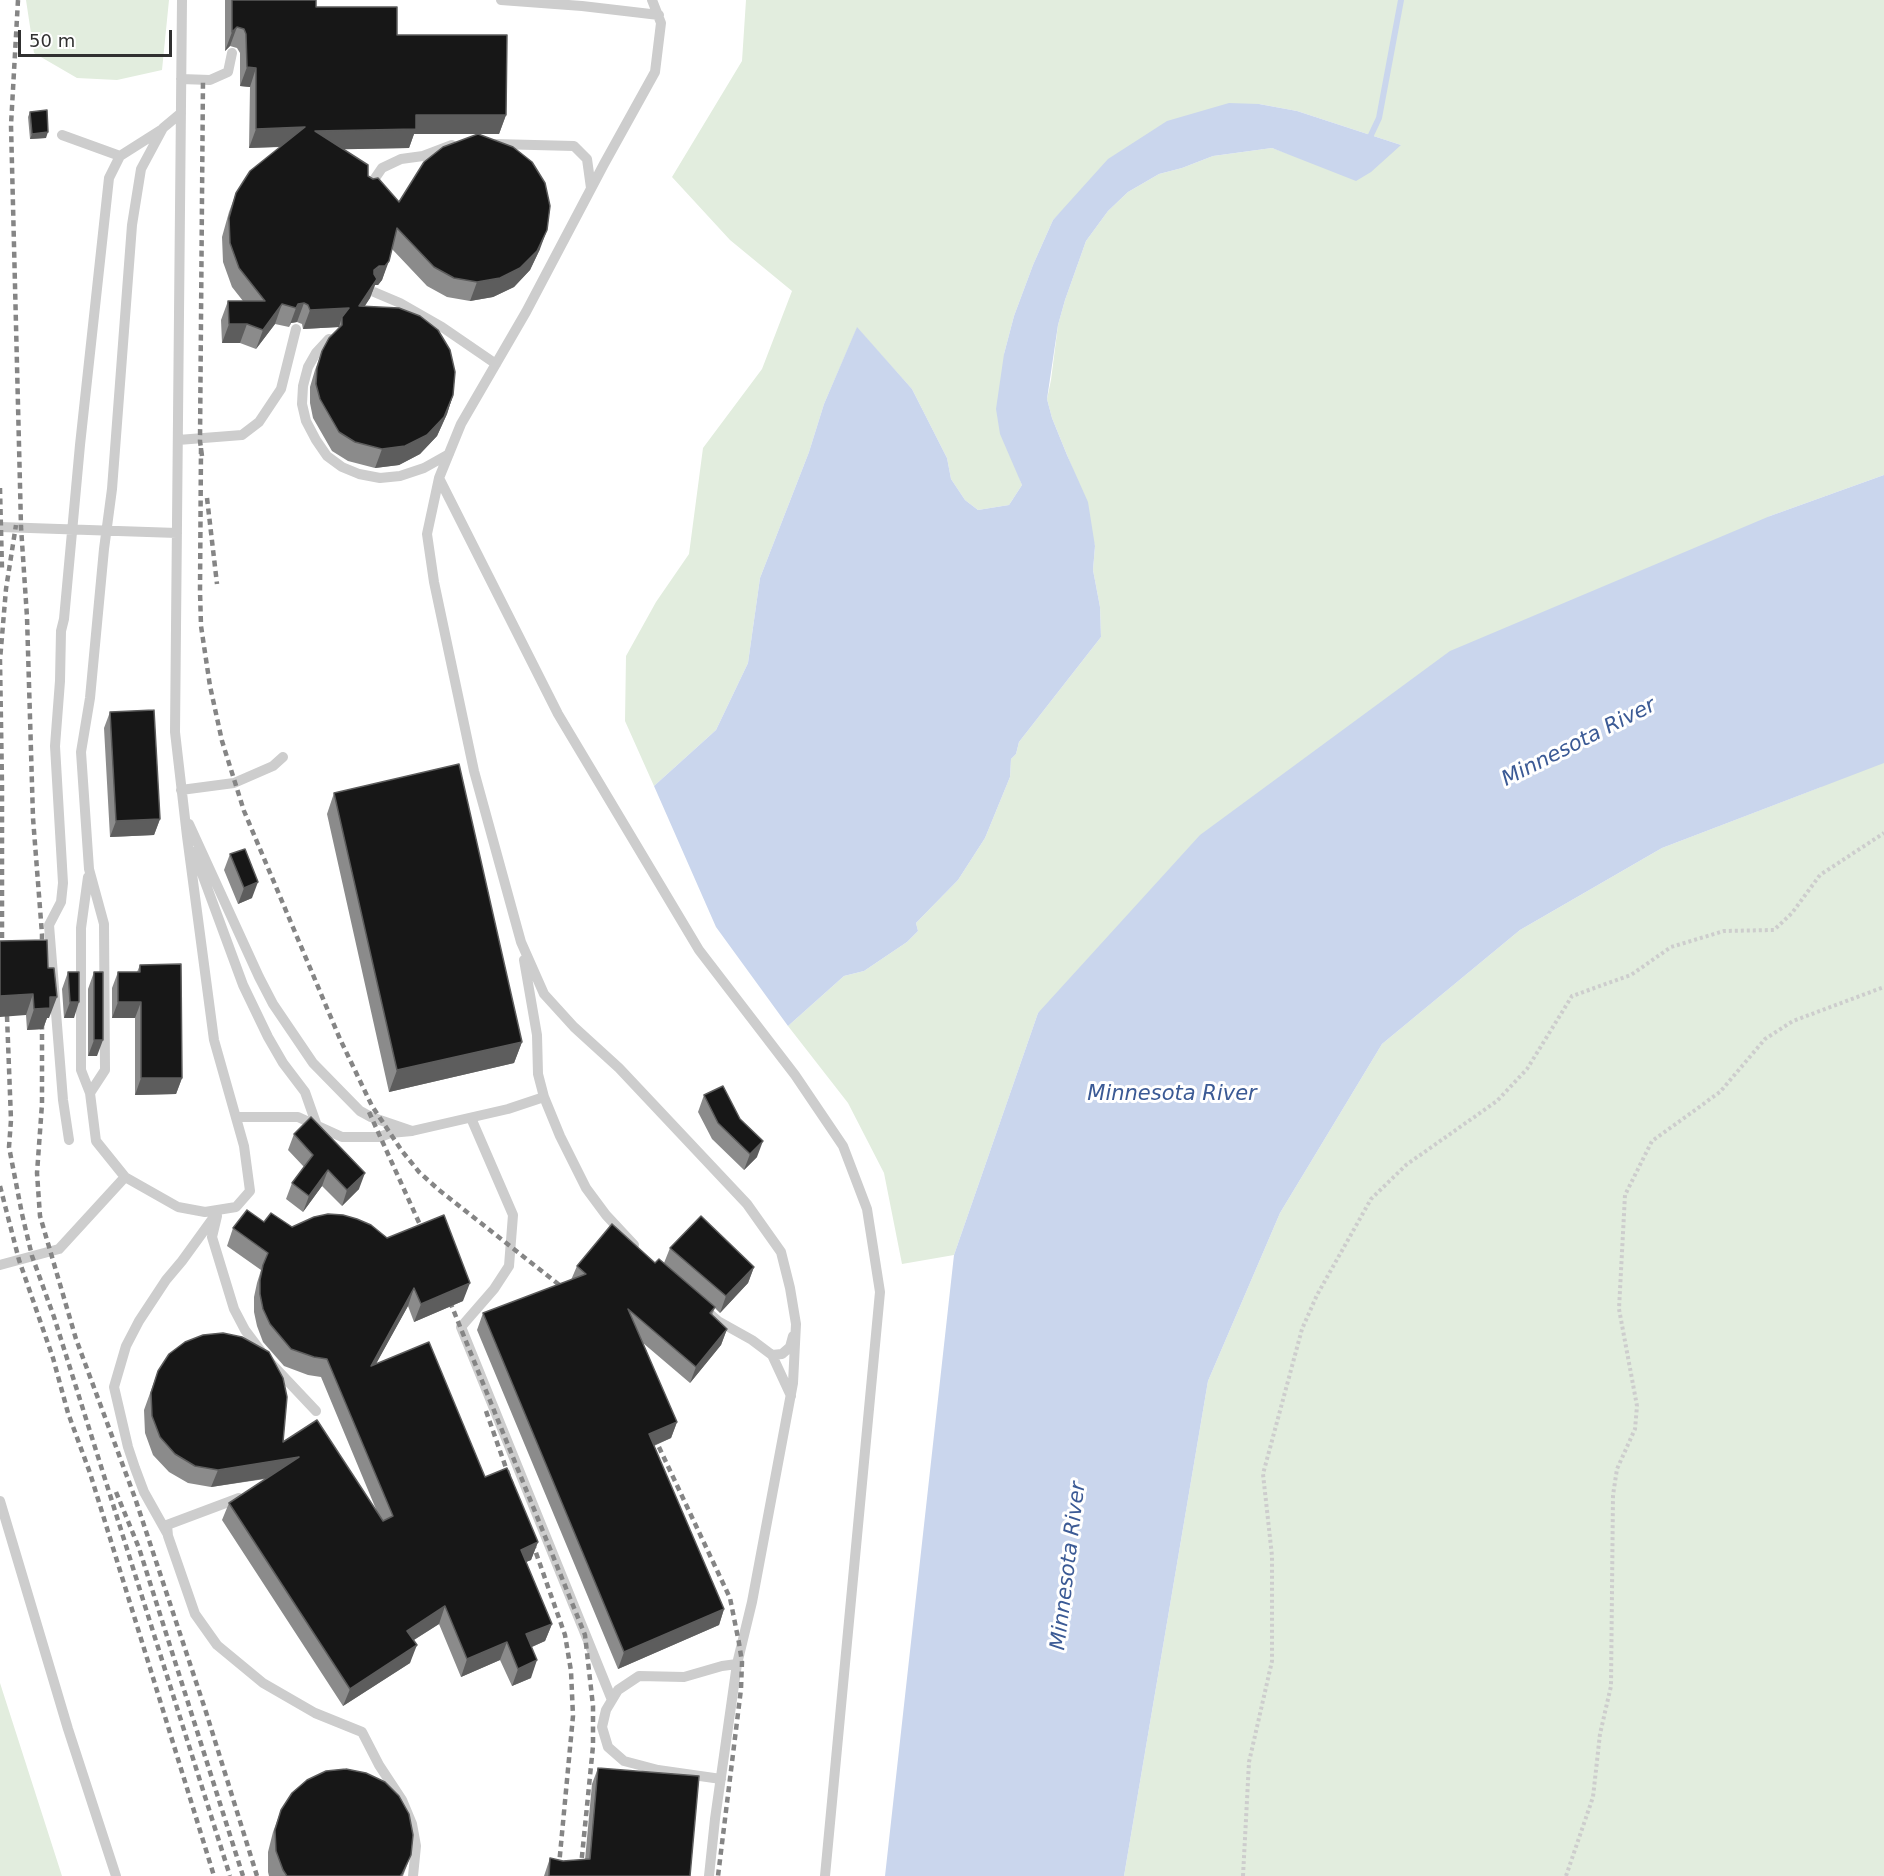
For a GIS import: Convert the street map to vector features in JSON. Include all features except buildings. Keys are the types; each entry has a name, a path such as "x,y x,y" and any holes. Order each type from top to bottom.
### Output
{"lane":[{"path":"89,870 81,928 81,1070 90,1093 96,1142 125,1177 178,1207 205,1212 236,1208 250,1191 244,1146 214,1040 175,732 182,0"},
{"path":"501,0 659,15"},
{"path":"643,1255 606,1215 586,1188 560,1136 544,1097 538,1074 537,1035 521,942 474,771 434,582 428,534 439,478 461,424 526,312 655,72 661,22 652,0"},
{"path":"181,79 210,80 228,72 232,53"},
{"path":"69,1140 63,1100 49,925 61,902 63,883 55,746 60,681 59,646 64,619 109,178 120,156 166,126 181,113"},
{"path":"90,1093 105,1070 104,924 89,870 81,752 90,698 112,489 132,225 141,169 166,126"},
{"path":"62,135 120,156"},
{"path":"366,191 382,168 401,159 423,156 455,144 467,144"},
{"path":"479,144 574,146 587,159 591,188"},
{"path":"374,292 400,303 442,327 496,364"},
{"path":"178,440 242,435 259,422 281,389 296,329"},
{"path":"329,339 316,353 308,368 303,386 302,404 306,421 327,456 342,467 380,478 400,476 424,468 449,454"},
{"path":"439,478 558,714 699,950 795,1075 843,1146 867,1209 880,1292 825,1876"},
{"path":"0,527 177,533"},
{"path":"182,790 234,783 273,766 283,757"},
{"path":"184,813 259,977 273,1004 313,1064 360,1111 412,1131"},
{"path":"186,832 243,985 283,1063 305,1092 317,1126"},
{"path":"521,942 544,994 573,1028 619,1068 747,1204 781,1252 790,1288 796,1324 793,1383 752,1602 737,1664 709,1876"},
{"path":"236,1117 298,1117 342,1137 380,1137 508,1109 544,1097"},
{"path":"471,1118 513,1215 509,1266 494,1289 461,1327 612,1700"},
{"path":"0,1265 59,1249 125,1177"},
{"path":"219,1210 212,1237 234,1309 245,1330 266,1358 316,1411"},
{"path":"219,1210 183,1262 166,1280 126,1346 114,1387 122,1426 144,1492 168,1536 195,1614 217,1645 263,1683 315,1713 362,1732 379,1765 402,1800 412,1824 416,1846 413,1876"},
{"path":"701,1306 718,1321 752,1340 772,1355 791,1396"},
{"path":"772,1355 782,1354 790,1347 796,1324"},
{"path":"168,1536 167,1525 240,1498"},
{"path":"0,1501 68,1729 116,1876"},
{"path":"721,1779 657,1770 624,1761 608,1747 602,1726 606,1710 618,1690 639,1676 684,1677 737,1664"}],"path":[{"path":"1243,1876 1249,1762 1272,1661 1272,1556 1263,1474 1302,1329 1317,1295 1371,1198 1406,1165 1497,1101 1527,1070 1572,996 1631,975 1671,947 1724,931 1774,930 1792,913 1820,875 1884,833"},
{"path":"1566,1876 1593,1797 1600,1734 1611,1686 1613,1495 1617,1469 1635,1429 1637,1406 1619,1309 1625,1195 1652,1141 1720,1092 1765,1039 1793,1021 1884,987"}],"green space":[{"path":"26,0 169,0 162,70 117,80 77,78 34,53"},
{"path":"746,0 1884,0 1884,475 1770,516 1038,1013 954,1255 902,1264 884,1173 848,1103 788,1026 844,976 864,971 907,942 918,931 916,923 958,880 985,838 1010,777 1011,759 1016,754 1019,742 1101,637 1100,607 1093,570 1095,546 1076,477 1052,418 1047,399 1058,325 1086,241 1108,211 1128,192 1159,174 1213,156 1272,148 1300,158 1401,145 1297,111 1259,104 1071,202 1053,220 1033,265 1014,316 1004,354 1014,463 1022,485 1009,505 978,510 965,500 951,479 947,458 912,389 857,328 824,404 809,452 760,578 748,663 716,730 654,786 625,721 626,656 656,602 689,554 703,448 762,369 792,291 730,240 672,177 742,61"},
{"path":"1884,716 1884,1876 1124,1876 1208,1381 1280,1213 1382,1044 1520,930 1662,848 1821,787"},
{"path":"0,1683 62,1876 0,1876"}],"water":[{"path":"1229,103 1259,104 1297,111 1401,145 1371,172 1356,181 1272,148 1213,156 1159,174 1128,192 1108,211 1086,241 1058,325 1047,399 1052,418 1088,502 1095,546 1093,570 1100,607 1101,637 1019,742 1016,754 1011,759 1010,777 985,838 958,880 916,923 918,931 907,942 864,971 844,976 788,1026 716,927 654,786 716,730 748,663 760,578 809,452 824,404 857,327 912,389 947,458 951,479 965,500 978,510 1009,505 1022,485 1000,434 996,409 1004,354 1014,316 1053,220 1108,159 1167,121"},
{"name":"Minnesota River","path":"1884,475 1884,763 1662,848 1520,930 1382,1044 1280,1213 1208,1381 1124,1876 885,1876 954,1255 1038,1013 1200,835 1450,651 1770,516"}],"waterway":[{"path":"1371,135 1379,118 1401,0"}],"railway":[{"path":"18,0 11,125 21,527 27,617 33,818 42,956"},
{"path":"202,456 200,441 203,79"},
{"path":"201,448 201,626 210,686 222,741 244,811 340,1039 372,1106 419,1172 572,1295"},
{"path":"0,488 2,569"},
{"path":"207,498 217,584"},
{"path":"2,959 0,660 6,589 16,525"},
{"path":"42,1013 42,1104 37,1173 40,1216 76,1339 135,1498 206,1712 257,1876"},
{"path":"7,1016 11,1120 9,1147 32,1256 54,1317 230,1876"},
{"path":"369,1112 426,1238"},
{"path":"0,1186 19,1260 53,1358 68,1413 90,1473 214,1876"},
{"path":"446,1292 585,1635 593,1706 593,1746 581,1866"},
{"path":"486,1411 512,1485"},
{"path":"650,1428 730,1598 742,1662 741,1689 718,1876"},
{"path":"116,1492 139,1548 243,1876"},
{"path":"529,1533 565,1635 571,1671 573,1716 558,1876"}]}
